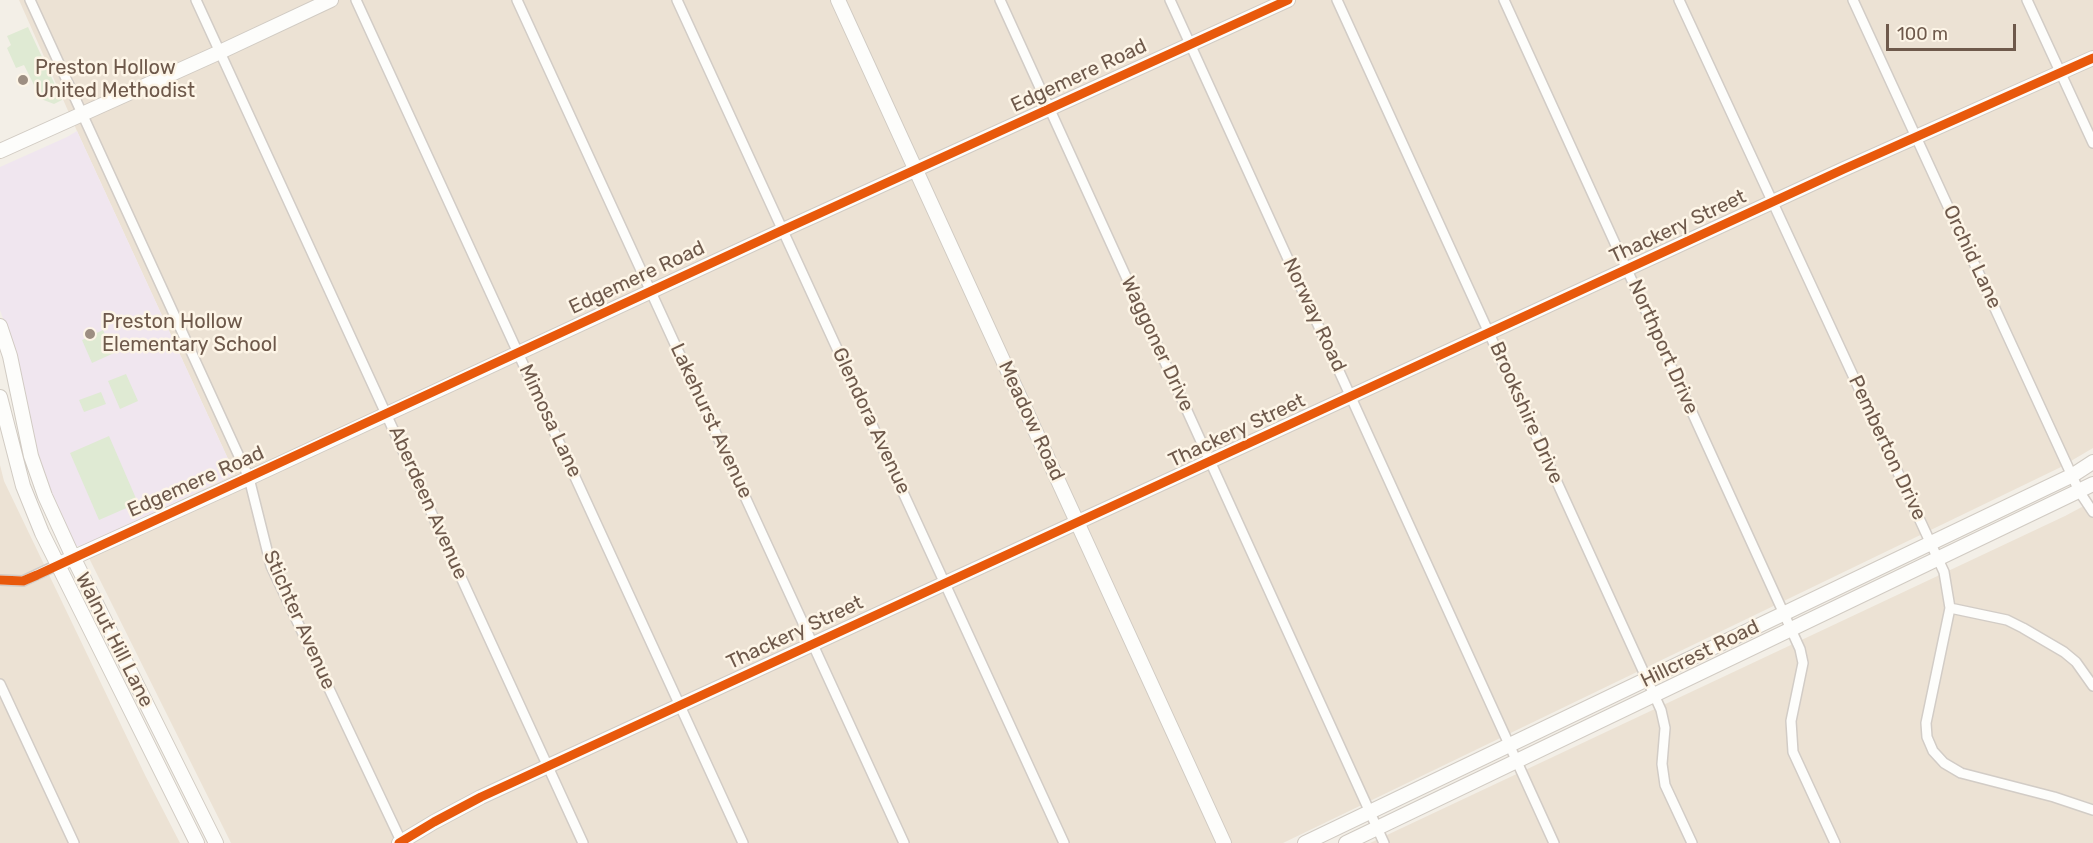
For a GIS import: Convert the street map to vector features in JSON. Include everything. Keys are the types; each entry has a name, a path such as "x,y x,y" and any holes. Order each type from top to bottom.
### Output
{"street":[{"name":"Stichter Avenue","path":"30,0 249,478 271,566 401,843"},
{"name":"Aberdeen Avenue","path":"196,0 583,843"},
{"path":"0,151 331,0"},
{"name":"Mimosa Lane","path":"356,0 743,843"},
{"name":"Lakehurst Avenue","path":"517,0 904,843"},
{"name":"Glendora Avenue","path":"677,0 1064,843"},
{"name":"Meadow Road","path":"838,0 1224,843"},
{"name":"Waggoner Drive","path":"1000,0 1384,843"},
{"name":"Norway Road","path":"1170,0 1554,843"},
{"name":"Edgemere Road","path":"0,580 23,581 1288,0"},
{"name":"Brookshire Drive","path":"1337,0 1661,710 1665,728 1662,764 1665,785 1692,843"},
{"name":"Northport Drive","path":"1504,0 1791,630"},
{"name":"Pemberton Drive","path":"1679,0 1939,559 1948,586 1950,608 1926,723 1927,737 1934,752 1944,763 1960,773 2054,797 2093,810"},
{"name":"Orchid Lane","path":"1853,0 2079,491 2093,512"},
{"path":"2027,0 2093,143"},
{"name":"Thackery Street","path":"401,843 458,808 1773,202 2093,58"},
{"name":"Walnut Hill Lane","path":"0,326 10,356 31,456 45,496 73,557 216,843"},
{"name":"Walnut Hill Lane","path":"0,397 23,486 57,565 197,843"},
{"name":"Hillcrest Road","path":"1346,843 1373,820 1510,745 2073,475 2093,462"},
{"name":"Hillcrest Road","path":"1305,843 1373,820 1518,761 2093,483"},
{"path":"1950,608 2007,620 2024,628 2064,652 2076,662 2093,686"},
{"path":"1791,630 1800,649 1803,663 1791,721 1794,752 1835,843"},
{"path":"0,684 74,843"}],"shaded area":[{"path":"19,0 2093,0 2093,448 2059,468 1283,843 231,843 83,546 235,474"},
{"name":"Preston Hollow Elementary School","path":"77,131 235,474 83,546 75,546 55,506 36,451 19,363 0,310 0,167"},
{"path":"0,465 4,481 180,843 0,843"},
{"path":"2093,501 2093,843 1370,843 2065,516"}],"green space":[{"path":"28,27 62,100 54,104 41,99 24,65 16,68 7,48 11,45 7,36"},
{"path":"103,330 114,353 92,363 82,340"},
{"path":"126,374 138,401 120,409 108,381"},
{"path":"101,392 106,404 84,412 79,400"},
{"path":"109,436 138,503 99,520 70,453"}],"cycle path":[{"path":"0,580 23,581 37,575 783,230 1288,0"},
{"path":"399,843 481,797 1844,169 2093,58"}],"place":[{"name":"Preston Hollow United Methodist","path":"23,80"},
{"name":"Preston Hollow Elementary School","path":"90,334"}]}
